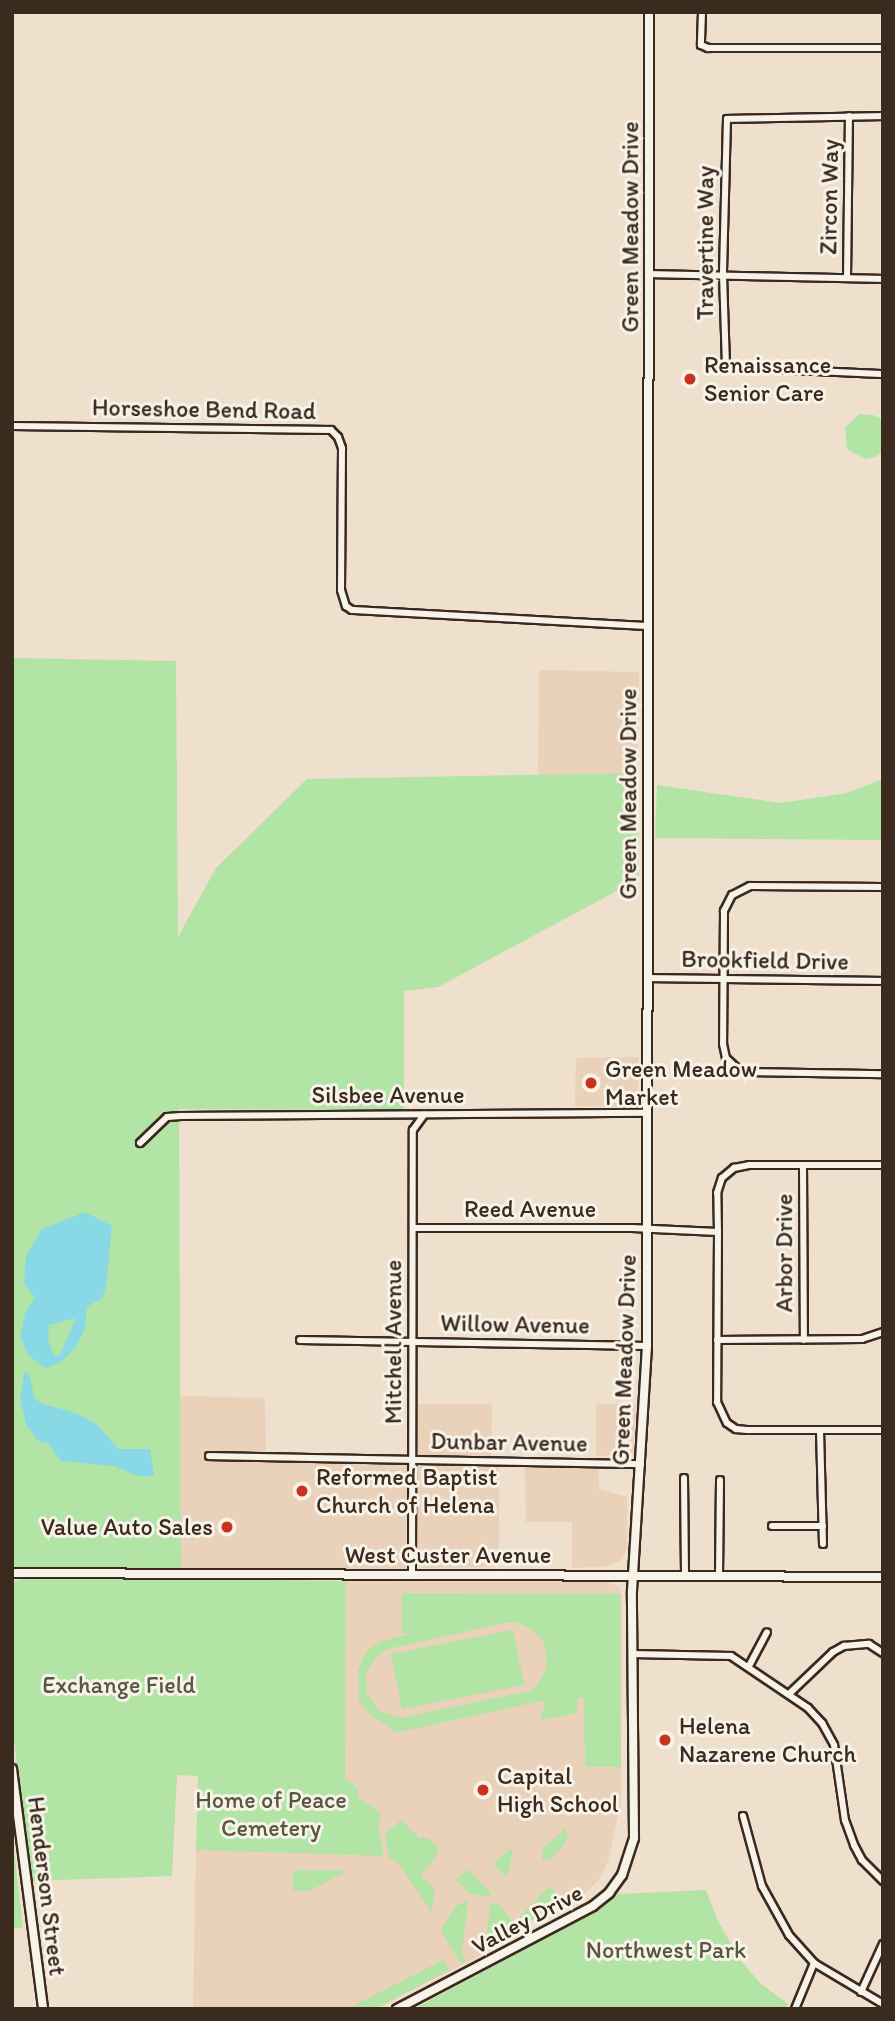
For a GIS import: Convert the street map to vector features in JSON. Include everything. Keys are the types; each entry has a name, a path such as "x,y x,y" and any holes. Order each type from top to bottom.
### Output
{"main road":[{"name":"Green Meadow Drive","path":"633,1575 647,1346 649,12"},
{"name":"West Custer Avenue","path":"12,1573 883,1577"},
{"name":"Valley Drive","path":"397,2009 588,1909 617,1883 628,1864 634,1838 633,1575"},
{"name":"Henderson Street","path":"12,1769 43,2009"}],"street":[{"path":"702,12 701,45 708,48 883,48"},
{"name":"Travertine Way","path":"849,116 733,116 727,119 723,275 726,367 883,374"},
{"path":"849,116 883,116"},
{"name":"Zircon Way","path":"847,278 849,116"},
{"path":"649,274 883,279"},
{"name":"Horseshoe Bend Road","path":"12,426 331,430 338,436 342,448 341,590 346,606 352,610 648,626"},
{"path":"883,887 740,888 732,895 724,911 723,979 723,1044 726,1058 738,1069 750,1072 883,1073"},
{"name":"Brookfield Drive","path":"648,978 883,981"},
{"name":"Silsbee Avenue","path":"140,1143 167,1117 181,1115 647,1114"},
{"name":"Mitchell Avenue","path":"412,1574 413,1130 424,1115"},
{"path":"883,1165 749,1165 734,1168 722,1178 717,1192 717,1402 727,1423 736,1429 747,1430 883,1430"},
{"name":"Arbor Drive","path":"803,1165 804,1340"},
{"name":"Reed Avenue","path":"413,1228 632,1228 647,1231 718,1232"},
{"path":"717,1340 862,1339 883,1332"},
{"name":"Willow Avenue","path":"300,1340 647,1346"},
{"path":"820,1430 823,1544"},
{"name":"Dunbar Avenue","path":"209,1456 640,1464"},
{"path":"684,1478 685,1575"},
{"path":"719,1576 720,1480"},
{"path":"772,1526 823,1526"},
{"path":"748,1666 767,1632"},
{"path":"789,1694 833,1652 844,1646 869,1644 883,1653"},
{"path":"632,1654 726,1655 748,1666 808,1709 826,1730 834,1745 845,1820 851,1839 862,1860 883,1881"},
{"path":"743,1816 769,1902 789,1935 814,1963 883,2004"},
{"path":"861,1992 883,1944"},
{"path":"795,2009 814,1963"}],"shaded area":[{"path":"539,670 639,672 637,773 538,775"},
{"path":"639,1057 637,1107 575,1106 576,1058"},
{"path":"180,1396 265,1398 266,1457 407,1460 406,1569 181,1568"},
{"path":"416,1404 492,1404 491,1456 416,1455"},
{"path":"596,1404 637,1404 633,1454 596,1456"},
{"path":"417,1465 499,1466 499,1567 423,1568 415,1564"},
{"path":"598,1466 599,1489 627,1497 627,1549 620,1561 608,1566 572,1568 572,1522 526,1522 525,1468"},
{"name":"Capital High School","path":"346,1581 607,1582 619,1586 622,1595 621,1802 608,1862 599,1880 584,1894 508,1933 508,1941 376,2009 193,2009 196,1850 345,1852"}],"green space":[{"path":"859,414 873,415 883,420 883,452 875,457 865,459 847,449 845,428"},
{"path":"12,658 176,661 178,937 216,868 307,779 637,773 639,879 438,987 404,991 404,1110 179,1109 181,1568 12,1567"},
{"path":"883,779 883,840 655,838 657,785 781,803 847,793"},
{"name":"Exchange Field","path":"31,1578 346,1581 345,1779 358,1788 359,1799 373,1806 381,1815 378,1825 384,1856 196,1850 198,1776 177,1775 172,1876 31,1881 12,1724 12,1581"},
{"path":"402,1593 620,1594 621,1767 585,1767 584,1698 577,1698 577,1713 540,1720 546,1700 394,1733 389,1725 372,1717 359,1700 358,1670 366,1652 380,1642 417,1632 402,1634","holes":["505,1623 518,1623 533,1630 544,1641 547,1667 537,1685 529,1691 401,1718 379,1711 367,1694 366,1673 377,1656 388,1649"]},
{"path":"513,1630 524,1685 402,1709 391,1654"},
{"path":"401,1820 420,1839 423,1837 431,1840 438,1848 436,1857 421,1875 435,1890 432,1912 397,1861 389,1858 385,1834"},
{"path":"565,1829 568,1835 566,1842 551,1859 542,1860 543,1848"},
{"path":"12,1833 23,1928 12,1928"},
{"path":"510,1849 513,1851 507,1878 493,1864"},
{"path":"467,1869 491,1893 489,1897 470,1894 456,1880"},
{"path":"296,1870 345,1872 309,1891 293,1891 293,1874"},
{"path":"550,1886 560,1896 560,1905 543,1910 542,1914 507,1932 505,1941 478,1955 485,1950 490,1904 498,1903 514,1923"},
{"name":"Northwest Park","path":"706,1890 717,1919 740,1960 761,1984 788,2004 786,2009 414,2009 602,1908 617,1894"},
{"path":"468,1900 462,1952 466,1961 462,1963 455,1958 457,1956 448,1944 450,1942 447,1942 441,1930 455,1907"},
{"path":"443,1960 449,1970 375,2009 347,2009"}],"water":[{"path":"85,1212 112,1226 106,1287 102,1298 87,1307 85,1328 75,1348 60,1363 45,1368 28,1355 20,1337 25,1313 35,1298 24,1284 26,1256 42,1229","holes":["76,1318 60,1355 54,1356 48,1340 49,1325"]},
{"path":"24,1372 29,1374 35,1399 43,1404 76,1413 97,1424 118,1449 150,1449 154,1476 138,1476 114,1466 61,1461 48,1443 38,1441 26,1424 20,1399"}],"place":[{"name":"Renaissance Senior Care","path":"690,379"},
{"name":"Green Meadow Market","path":"591,1083"},
{"name":"Reformed Baptist Church of Helena","path":"302,1491"},
{"name":"Value Auto Sales","path":"227,1527"},
{"name":"Helena Nazarene Church","path":"665,1740"},
{"name":"Capital High School","path":"483,1790"}],"park label":[{"name":"Home of Peace Cemetery","path":"271,1814"}]}
